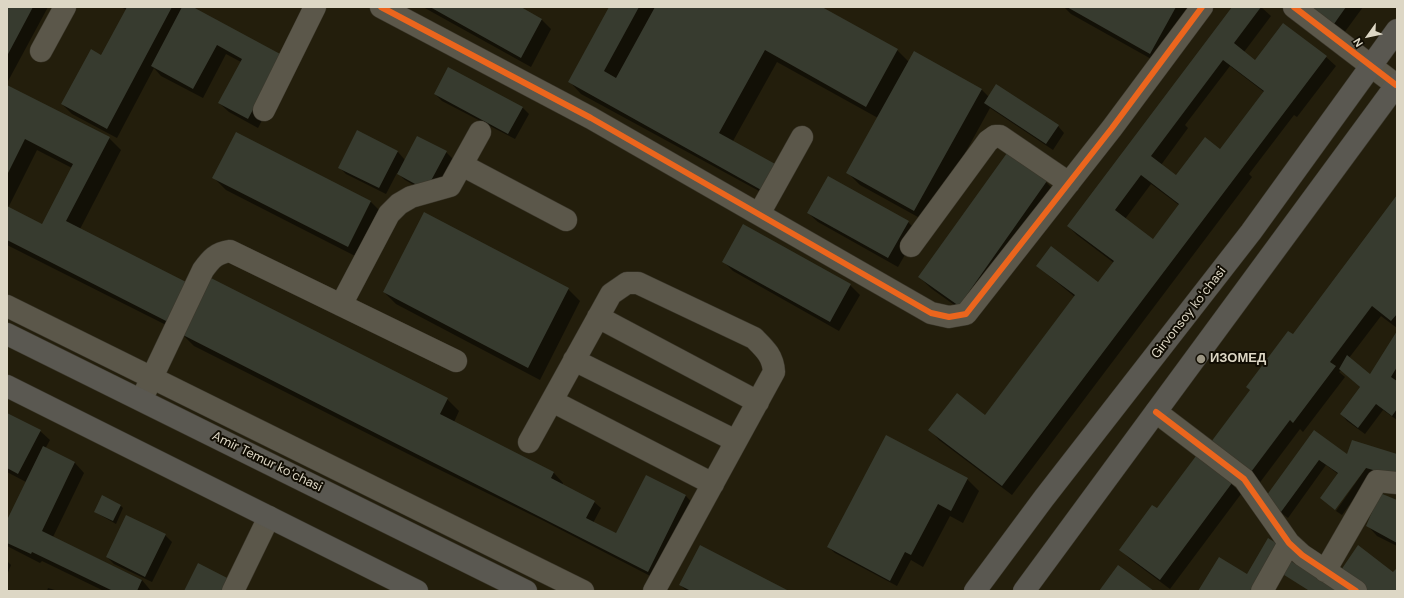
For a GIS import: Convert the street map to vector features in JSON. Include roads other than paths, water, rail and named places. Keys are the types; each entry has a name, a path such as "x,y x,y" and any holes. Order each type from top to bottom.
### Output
{"main road":[{"name":"Girvonsoy koʻchasi","path":"975,591 1044,498 1251,232 1397,30"},
{"path":"1024,591 1397,84"},
{"name":"Amir Temur koʻchasi","path":"7,334 526,591"},
{"path":"7,386 417,591"}],"street":[{"path":"41,51 65,7"},
{"path":"264,110 315,7"},
{"path":"381,7 591,118 931,313 949,317 966,314 1112,128 1202,7"},
{"path":"1294,7 1397,84"},
{"path":"341,305 389,214 399,204 411,197 450,186 480,132"},
{"path":"911,246 988,141 995,136 1000,136 1069,183"},
{"path":"759,214 802,137"},
{"path":"462,165 566,220"},
{"path":"142,400 203,270 212,257 219,253 230,251 456,361"},
{"path":"529,442 611,294 628,283 638,283 754,338 768,351 773,363 774,372 714,484 654,591"},
{"path":"7,306 583,591"},
{"path":"598,317 758,402"},
{"path":"574,360 736,441"},
{"path":"552,401 714,484"},
{"path":"1156,412 1244,479 1288,543 1325,571 1356,591"},
{"path":"1325,571 1377,481 1397,483"},
{"path":"233,591 269,517"},
{"path":"1262,591 1288,543"}],"place":[{"name":"ИЗОМЕД","path":"1201,359"}]}
